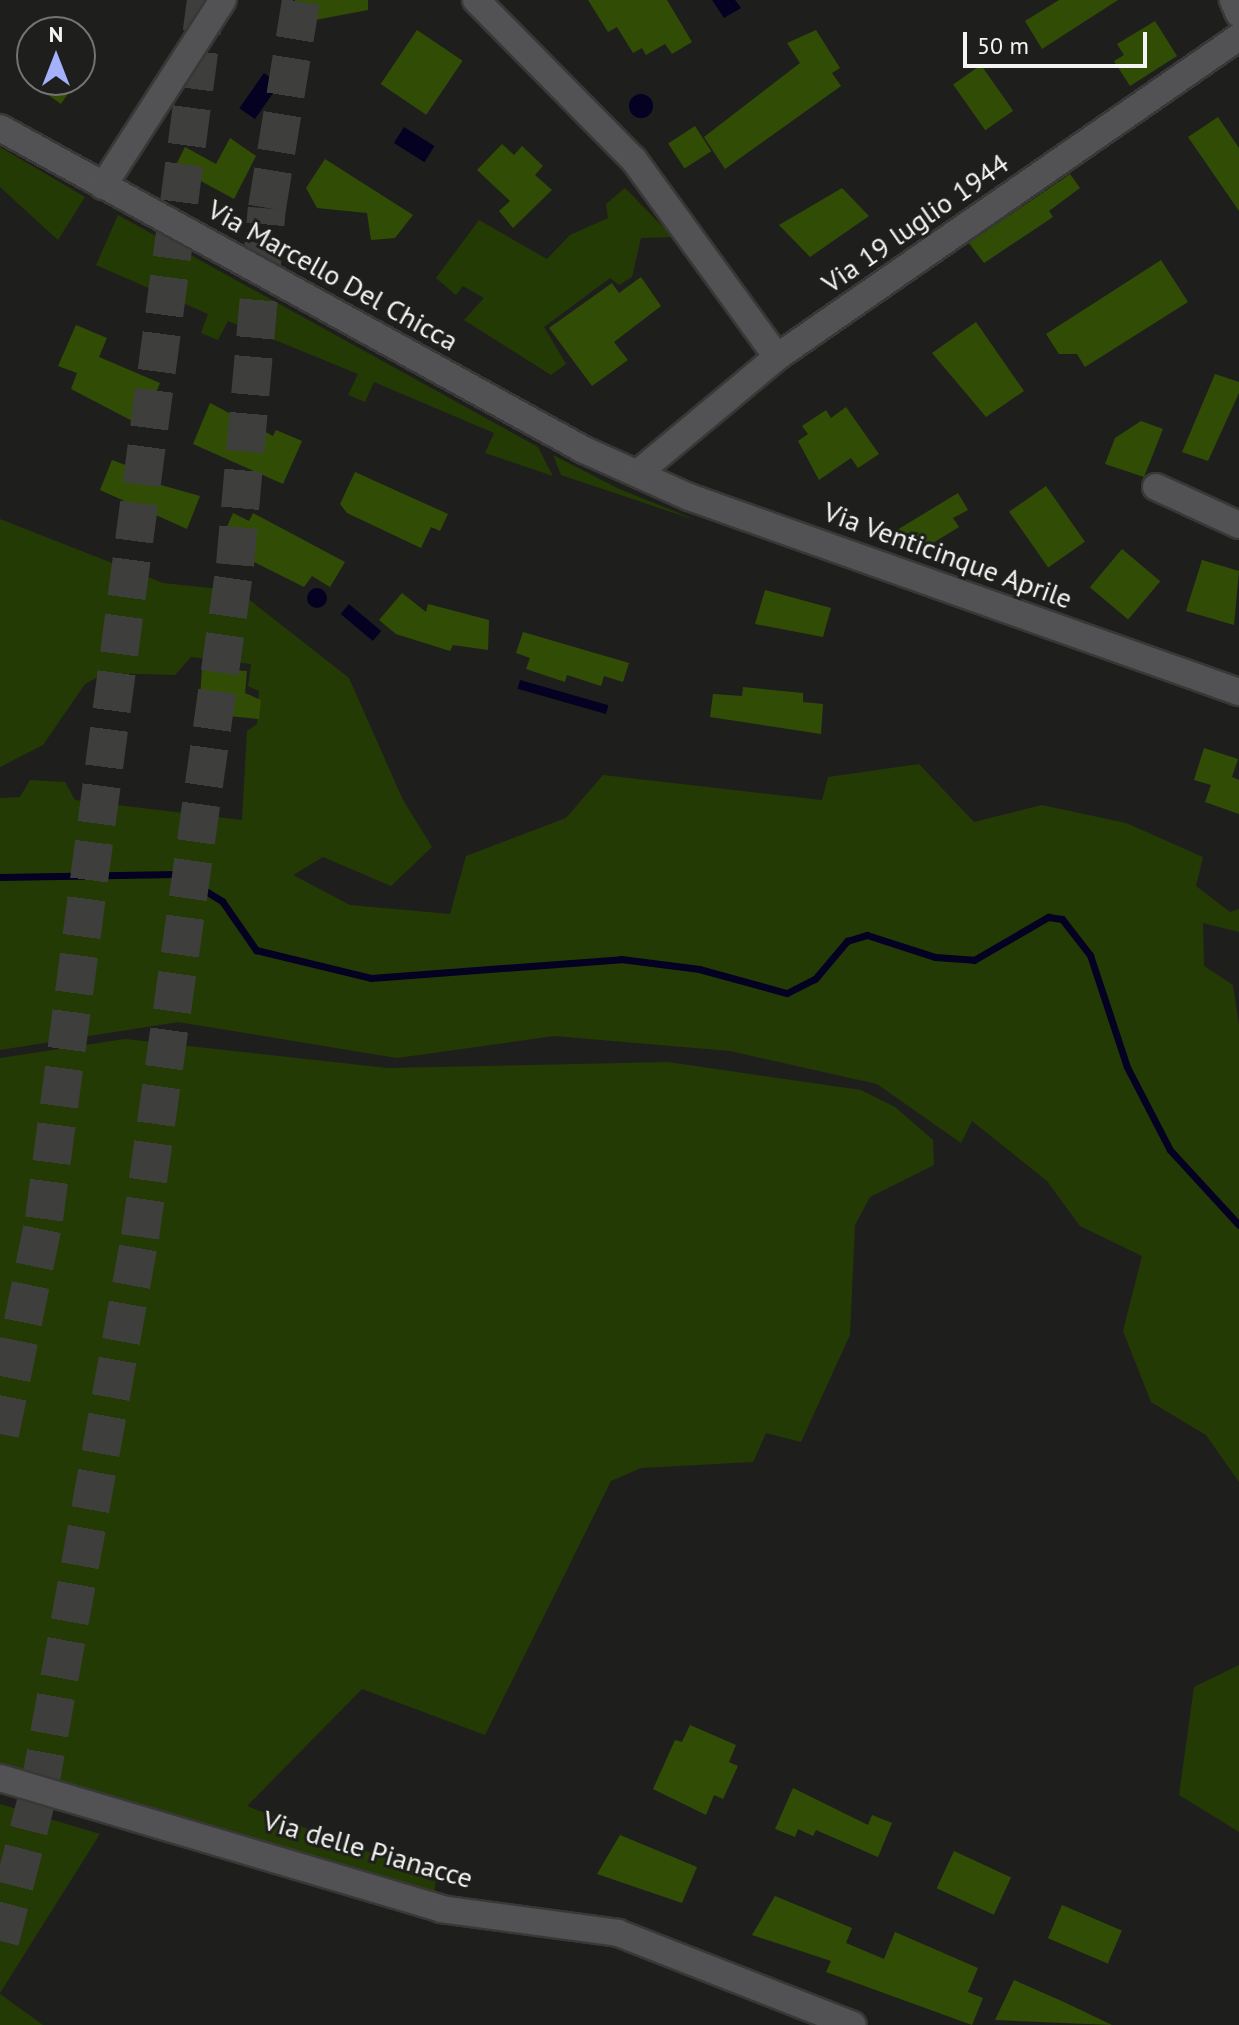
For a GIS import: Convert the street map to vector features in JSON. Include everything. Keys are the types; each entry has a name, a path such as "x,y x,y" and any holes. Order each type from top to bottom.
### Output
{"street":[{"path":"103,186 223,0"},
{"path":"476,0 634,160 777,357"},
{"path":"1233,0 1239,14"},
{"name":"Via 19 luglio 1944","path":"638,473 777,357 1239,37"},
{"name":"Via Marcello Del Chicca","path":"0,128 638,473"},
{"name":"Via Venticinque Aprile","path":"638,473 743,516 1239,692"},
{"path":"1156,487 1239,525"},
{"name":"Via delle Pianacce","path":"0,1778 441,1909 618,1933 853,2025"}],"green space":[{"path":"0,147 85,197 58,240 0,187"},
{"path":"625,188 673,237 641,238 632,277 619,285 610,278 544,327 566,364 551,375 464,320 484,298 463,286 456,295 436,278 479,220 547,259 570,235 608,218 606,204"},
{"path":"118,215 538,447 553,476 485,453 494,433 374,382 365,402 348,395 358,374 228,321 218,340 201,333 208,314 96,265"},
{"path":"553,455 617,488 698,521 561,475"},
{"path":"0,519 163,583 238,591 349,678 403,800 432,847 391,886 323,857 293,875 350,905 450,914 466,856 566,818 603,775 822,800 828,777 919,764 974,822 1042,805 1126,823 1203,857 1196,886 1230,912 1239,909 1239,932 1203,923 1204,966 1233,985 1239,1025 1239,1482 1206,1435 1151,1402 1123,1331 1142,1256 1080,1226 1047,1181 972,1121 961,1143 877,1084 730,1051 554,1036 397,1058 178,1022 0,1050 0,798 20,797 30,780 65,782 75,800 242,820 247,731 257,724 259,691 248,686 251,664 191,657 175,675 106,673 85,684 43,745 0,767"},
{"path":"125,1039 388,1068 668,1062 861,1090 895,1107 933,1140 934,1165 870,1197 855,1225 850,1335 801,1442 766,1433 753,1462 641,1468 611,1481 485,1735 362,1689 247,1806 436,1877 434,1898 0,1764 0,1058"},
{"path":"1239,1665 1239,1832 1179,1795 1194,1687"},
{"path":"0,1804 100,1834 0,1993"},
{"path":"0,1994 43,2025 0,2025"}],"water":[{"path":"712,0 735,0 741,8 724,18"},
{"path":"264,73 280,84 255,119 239,108"},
{"path":"641,94 649,98 653,106 649,114 641,118 633,114 629,106 633,98"},
{"path":"404,127 435,146 424,162 394,143"},
{"path":"313,588 321,588 327,598 321,608 313,608 307,602 307,594"},
{"path":"349,604 381,631 373,641 341,614"},
{"path":"520,680 608,705 606,714 518,689"}],"building":[{"path":"295,0 368,0 368,10 299,23"},
{"path":"588,0 667,0 692,42 672,54 665,44 646,55 642,48 633,53 617,27 608,32"},
{"path":"1059,0 1118,0 1042,49 1025,21"},
{"path":"1155,21 1177,56 1130,86 1114,61 1124,55 1117,44"},
{"path":"417,30 463,61 426,115 381,84"},
{"path":"816,30 840,68 832,73 841,86 725,169 704,137 800,63 787,43"},
{"path":"981,65 1013,111 985,130 953,85"},
{"path":"50,96 66,96 61,104"},
{"path":"1218,117 1239,148 1239,211 1188,137"},
{"path":"695,126 711,151 685,169 668,143"},
{"path":"230,138 256,156 234,199 175,167 185,147 216,164"},
{"path":"502,144 514,155 522,146 543,166 535,175 552,190 513,228 499,211 510,201 477,170"},
{"path":"325,159 413,215 395,238 371,240 367,213 317,208 306,188"},
{"path":"1070,174 1080,188 1049,211 1053,217 984,263 969,243"},
{"path":"842,188 869,216 810,257 779,225"},
{"path":"1161,260 1188,302 1085,367 1077,354 1059,354 1046,334"},
{"path":"641,277 661,306 614,342 628,360 592,386 549,328 612,283 619,293"},
{"path":"976,322 1024,391 986,417 932,353"},
{"path":"76,325 107,338 99,357 160,383 142,426 71,389 77,373 58,366"},
{"path":"1215,374 1239,382 1239,393 1208,461 1182,452"},
{"path":"210,403 273,436 276,430 302,441 283,484 193,444"},
{"path":"846,407 879,454 858,468 851,458 819,480 798,441 808,434 802,426 826,410 831,418"},
{"path":"1141,421 1163,429 1144,477 1105,464 1115,438"},
{"path":"112,460 139,470 136,478 200,496 187,529 100,490"},
{"path":"355,472 448,514 440,531 431,527 421,548 347,513 340,504"},
{"path":"1046,486 1085,542 1048,568 1009,512"},
{"path":"958,493 968,510 953,518 959,527 928,546 922,537 902,550 892,533"},
{"path":"233,513 249,521 253,513 345,562 330,587 312,576 304,587 234,552 238,545 222,538"},
{"path":"1122,549 1160,581 1128,619 1090,587"},
{"path":"1202,560 1239,571 1234,625 1186,611"},
{"path":"765,590 831,608 823,637 755,624"},
{"path":"402,593 426,612 428,604 489,620 488,650 453,645 450,651 396,634 379,620"},
{"path":"523,632 629,663 623,682 604,676 601,686 567,675 565,682 526,669 530,658 516,653"},
{"path":"202,668 247,671 245,693 261,700 259,719 199,713"},
{"path":"743,687 803,693 803,702 823,704 821,734 710,717 713,694 742,696"},
{"path":"1204,748 1238,759 1232,777 1239,780 1239,814 1205,802 1211,785 1194,780"},
{"path":"690,1725 736,1745 729,1762 738,1766 723,1799 714,1795 706,1815 653,1789 675,1740 682,1742"},
{"path":"793,1788 868,1825 872,1815 892,1823 878,1857 816,1830 813,1836 798,1829 795,1837 775,1829"},
{"path":"620,1835 697,1867 682,1903 597,1874"},
{"path":"954,1851 1011,1878 994,1915 937,1888"},
{"path":"775,1896 852,1928 846,1943 884,1959 895,1932 978,1968 968,1992 983,1998 972,2025 826,1972 831,1961 752,1935"},
{"path":"1062,1905 1122,1930 1108,1964 1048,1938"},
{"path":"1014,1980 1064,2002 1112,2025 995,2020"}],"waterway":[{"path":"0,877 178,874 222,901 256,950 371,978 621,959 699,969 787,993 815,979 847,941 867,935 935,957 974,960 1048,917 1062,919 1090,955 1127,1067 1170,1150 1239,1225"}],"tunnel":[{"path":"0,1434 44,1219 206,0"},
{"path":"0,1941 39,1790 140,1237 235,565 267,208 301,0"}]}
